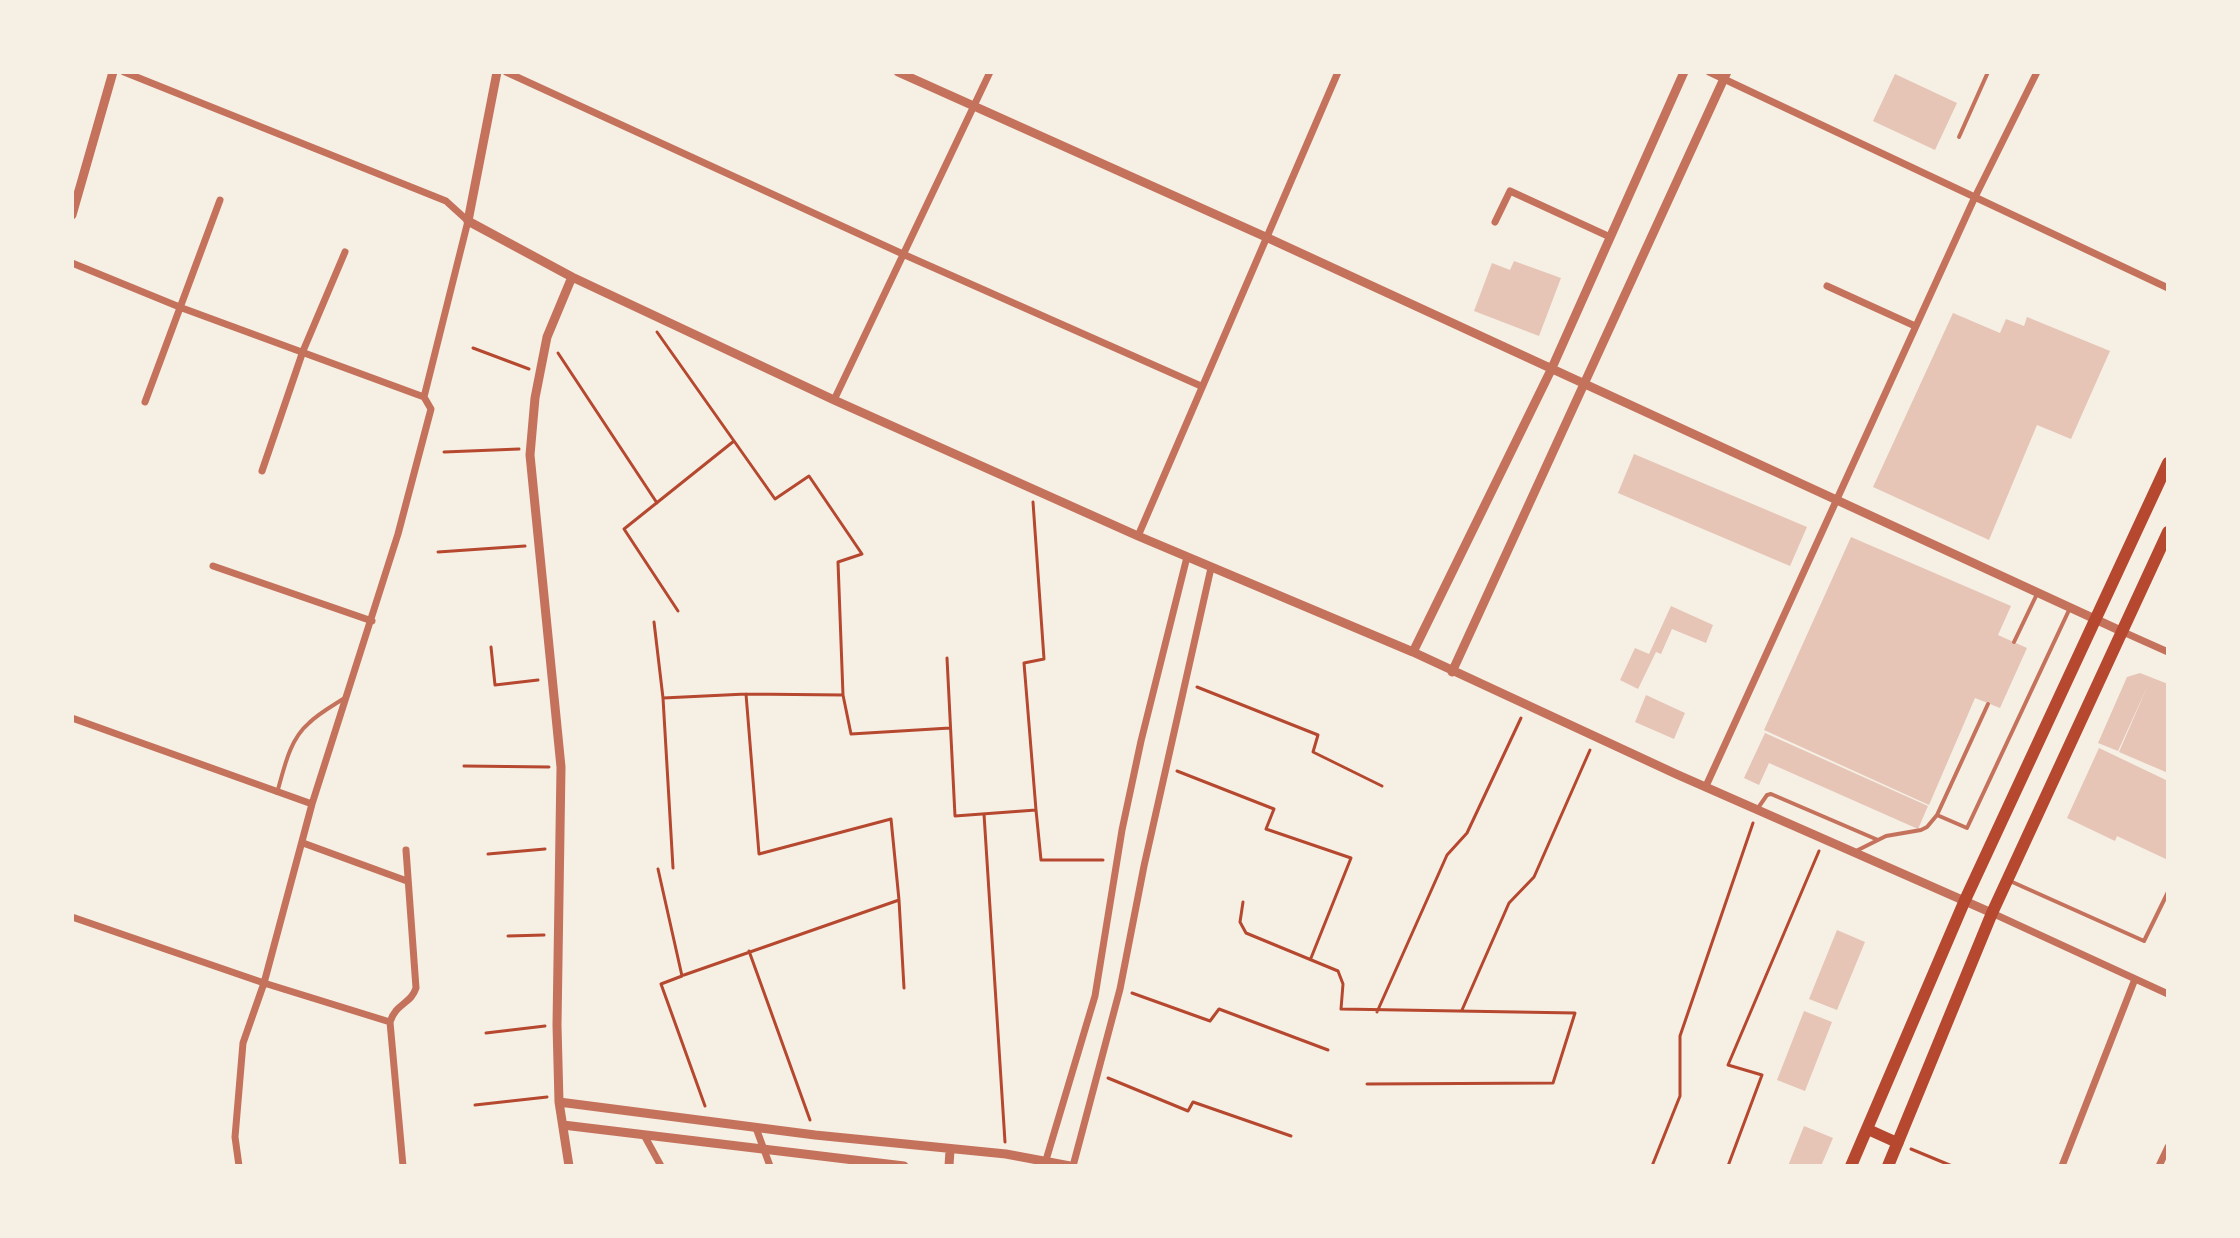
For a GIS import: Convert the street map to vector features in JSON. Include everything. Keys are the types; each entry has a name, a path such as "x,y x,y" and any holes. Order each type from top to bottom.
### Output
{"main road":[{"path":"1851,1166 1965,900 2168,463"},
{"path":"1888,1166 1992,913 2168,532"},
{"path":"1867,1129 1898,1143"}],"street":[{"path":"72,215 113,72"},
{"path":"124,72 446,201 468,221 572,277 834,400 1211,568 1413,652 2168,994"},
{"path":"424,397 468,221 497,72"},
{"path":"506,72 905,255 1201,386"},
{"path":"898,72 1268,238 2168,652"},
{"path":"834,400 990,72"},
{"path":"1138,536 1338,72"},
{"path":"1413,652 1551,370 1684,72"},
{"path":"1709,72 1726,75 1974,199 2168,288"},
{"path":"1706,786 1915,326 2037,72"},
{"path":"1452,672 1726,75"},
{"path":"1495,222 1510,191 1610,237"},
{"path":"145,402 220,200"},
{"path":"262,471 303,351 345,252"},
{"path":"72,263 182,308 424,397 431,409 372,621 312,804 264,983 243,1043 235,1137 239,1166"},
{"path":"569,1166 559,1099 557,1025 561,767 531,448 535,398 547,337 572,277"},
{"path":"1827,286 1915,326"},
{"path":"1046,1160 1095,996 1141,741 1187,557"},
{"path":"213,566 372,621"},
{"path":"559,1099 756,1128 1006,1154 1071,1166 1120,989 1211,568"},
{"path":"72,718 312,804"},
{"path":"303,843 407,881"},
{"path":"403,1166 390,1022 395,1010 414,995 416,988 406,850"},
{"path":"72,917 264,983 390,1022"},
{"path":"2062,1166 2135,979"},
{"path":"563,1125 904,1166"},
{"path":"756,1128 770,1166"},
{"path":"644,1135 661,1166"},
{"path":"2159,1166 2168,1147"},
{"path":"949,1166 950,1150"}],"lane":[{"path":"1959,137 1988,72"},
{"path":"2014,642 2038,592"},
{"path":"1937,815 1967,828 2071,607"},
{"path":"277,793 291,748 300,734 308,723 348,695"},
{"path":"1856,851 1897,833 1927,827 1937,815 1988,704"},
{"path":"1758,808 1771,794 1878,840"},
{"path":"2007,880 2144,941 2168,892"}],"path":[{"path":"642,309 775,499 809,476 862,554 838,562 843,695 851,734 950,728"},
{"path":"547,337 657,503"},
{"path":"473,348 540,374"},
{"path":"678,611 624,529 735,440"},
{"path":"444,452 531,448"},
{"path":"1032,488 1044,659 1024,663 1041,860 1117,861"},
{"path":"438,552 541,545"},
{"path":"654,622 663,698 673,868"},
{"path":"491,647 495,685 553,678"},
{"path":"947,658 955,816 1036,810"},
{"path":"1186,682 1318,735 1313,752 1382,786"},
{"path":"663,698 746,694 843,695"},
{"path":"746,694 759,854 891,819 904,988"},
{"path":"1377,1012 1447,855 1467,833 1527,704"},
{"path":"1462,1010 1509,903 1534,877 1595,737"},
{"path":"464,766 561,767"},
{"path":"1166,767 1274,809 1266,829 1351,858 1311,958"},
{"path":"1652,1166 1680,1096 1680,1036 1758,808"},
{"path":"984,814 1006,1154"},
{"path":"1728,1166 1762,1075 1728,1065 1825,838"},
{"path":"488,854 561,848"},
{"path":"658,869 682,976"},
{"path":"710,1121 661,984 899,900"},
{"path":"1243,902 1240,922 1246,933 1338,971 1343,984 1341,1009 1575,1013 1553,1083 1367,1084"},
{"path":"508,936 559,935"},
{"path":"749,951 815,1135"},
{"path":"1120,989 1210,1021 1219,1009 1328,1050"},
{"path":"486,1033 557,1025"},
{"path":"1097,1073 1188,1111 1193,1102 1291,1136"},
{"path":"475,1105 559,1099"},
{"path":"1898,1143 1952,1166"}],"building":[{"path":"1895,74 1957,103 1935,150 1873,121"},
{"path":"1514,261 1561,278 1539,336 1474,311 1492,263 1510,270"},
{"path":"1953,313 2000,333 2006,319 2024,326 2027,317 2110,351 2071,439 2037,425 1989,540 1873,487"},
{"path":"1634,454 1807,527 1790,566 1618,493"},
{"path":"1851,537 2011,606 1998,635 2027,648 2000,708 1975,698 1929,805 1764,730"},
{"path":"1671,606 1713,625 1706,643 1672,629 1661,654 1656,652 1638,689 1620,680 1635,648 1649,654"},
{"path":"2140,673 2168,684 2168,773 2119,752 2148,685 2118,751 2098,743 2127,677"},
{"path":"1646,695 1685,713 1674,739 1635,722"},
{"path":"1765,733 1928,806 1918,829 1769,763 1759,785 1744,778"},
{"path":"2099,748 2168,781 2168,860 2117,836 2115,841 2067,818"},
{"path":"1837,930 1865,942 1837,1010 1809,999"},
{"path":"1804,1011 1832,1022 1805,1091 1777,1080"},
{"path":"1804,1126 1833,1138 1821,1166 1788,1166"}]}
